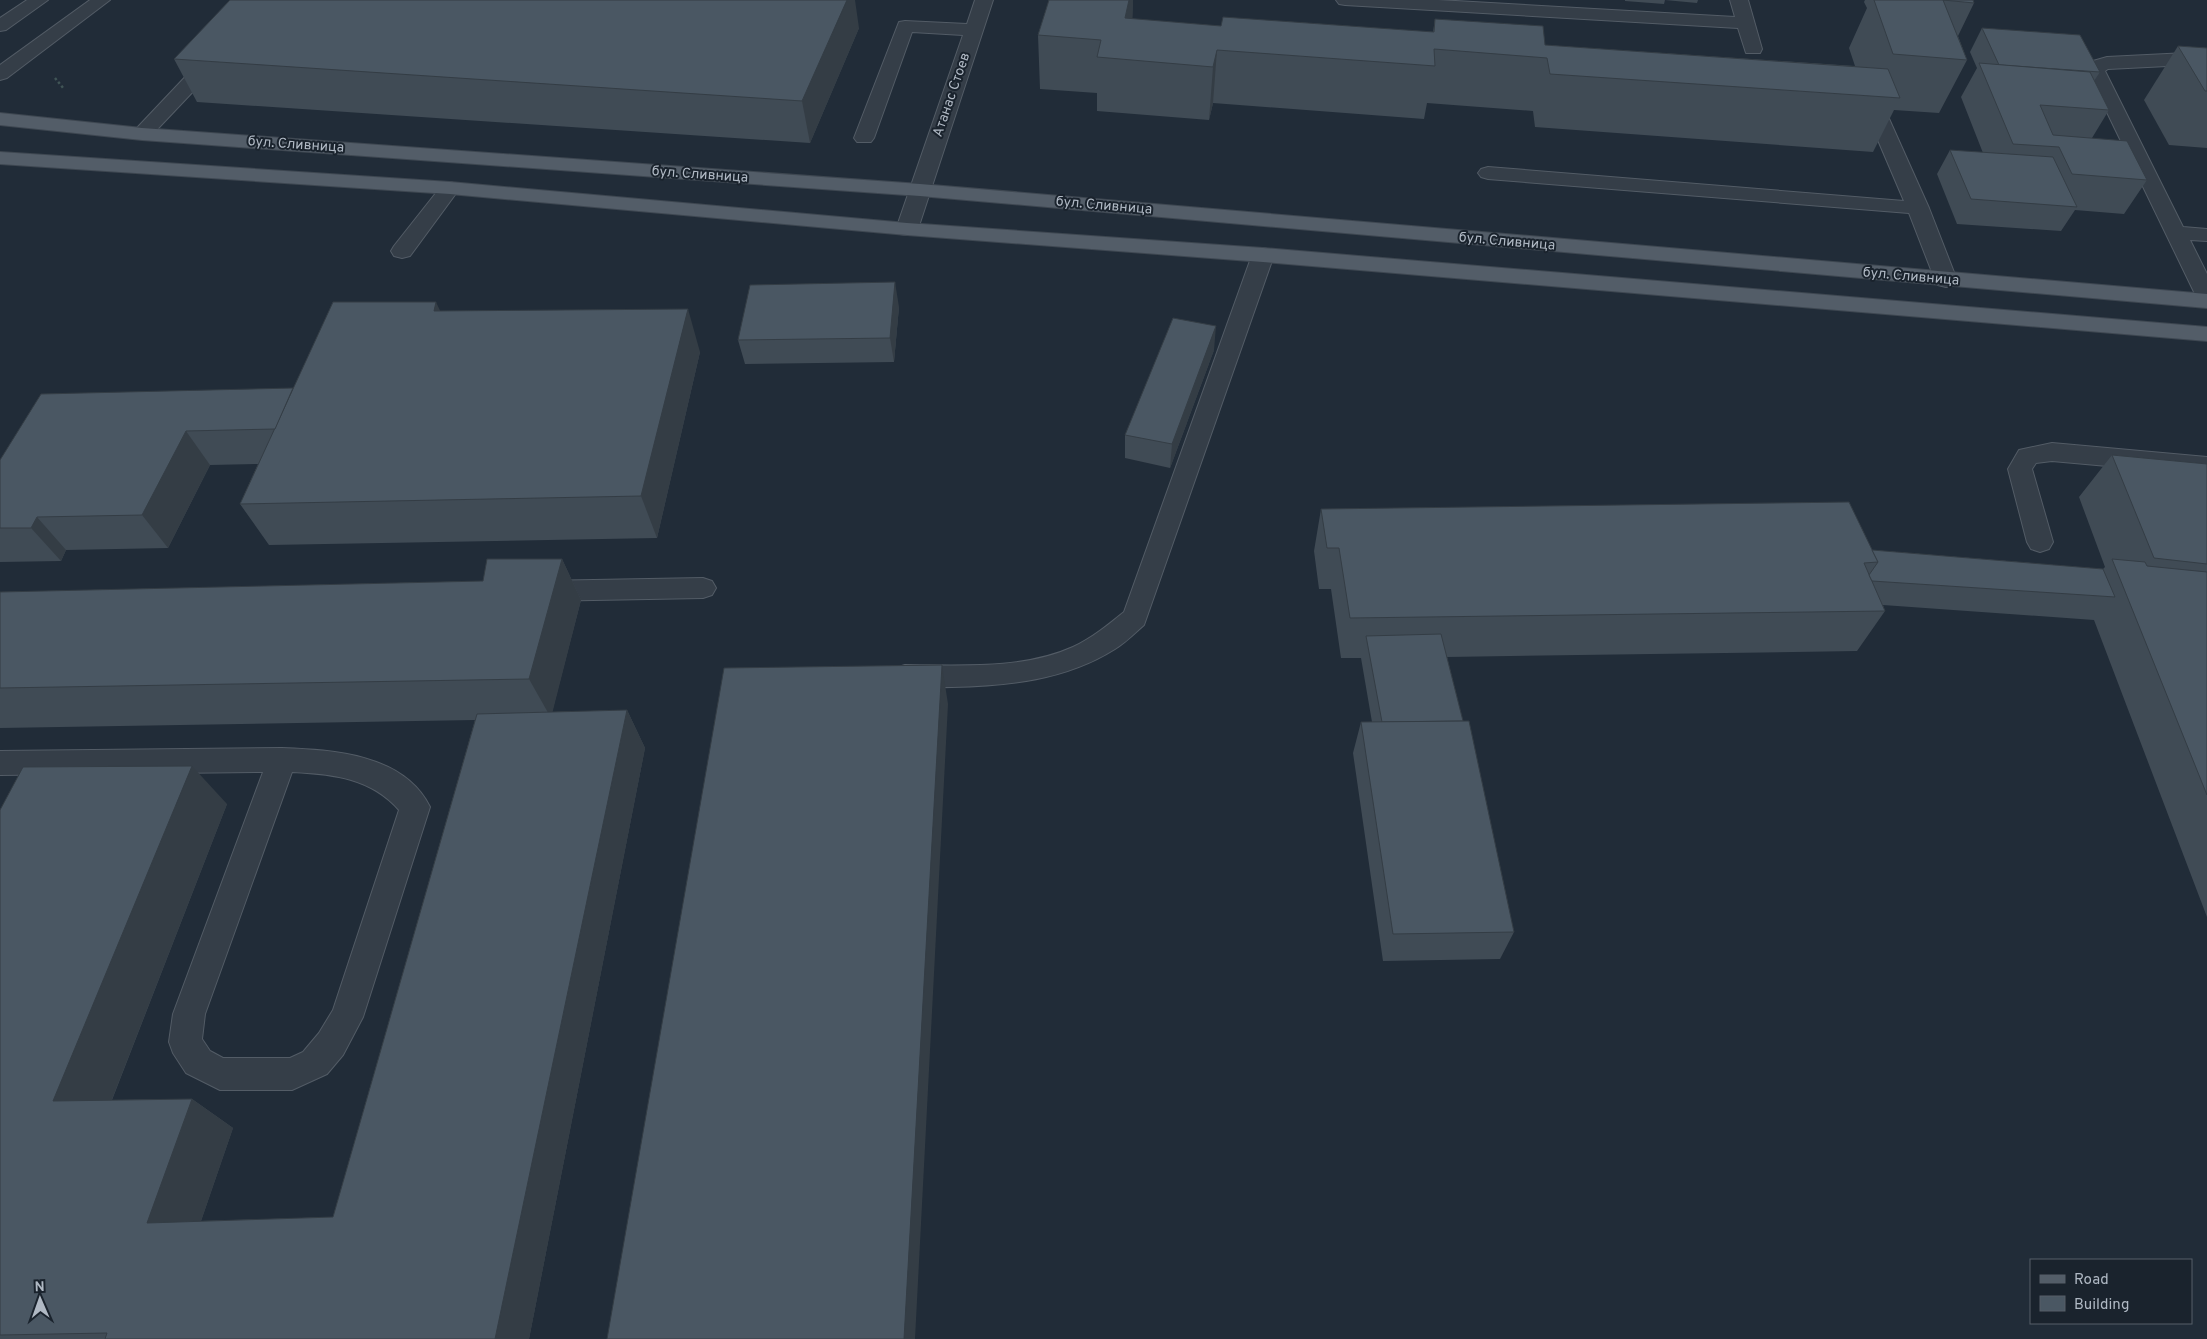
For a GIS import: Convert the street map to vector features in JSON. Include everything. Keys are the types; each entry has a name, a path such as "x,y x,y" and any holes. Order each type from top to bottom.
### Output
{"main road":[{"name":"бул. Сливница","path":"0,119 142,134 920,190 1946,280 2207,301"},
{"name":"бул. Сливница","path":"0,158 450,188 907,229 1263,255 2207,334"}],"street":[{"path":"0,26 38,0"},
{"path":"0,74 102,0"},
{"name":"Атанас Стоев","path":"907,229 984,0"},
{"path":"1345,0 1483,4 1745,23"},
{"path":"1739,0 1753,49"},
{"path":"864,138 905,26 974,30"},
{"path":"142,134 228,43"},
{"path":"2207,58 2107,63 2100,65 2096,71 2207,296"},
{"path":"1876,112 1894,159 1919,208 1946,280"},
{"path":"1488,173 1919,208"},
{"path":"402,251 450,188"},
{"path":"2175,233 2207,235"},
{"path":"881,676 990,674 1057,665 1105,642 1135,618 1263,255"},
{"path":"2040,542 2020,469 2028,456 2052,452 2207,466"},
{"path":"515,592 703,588"},
{"path":"0,763 282,760 324,762 357,767 380,777 402,790 415,807 347,1017 331,1044 315,1063 292,1074 220,1074 198,1062 185,1042 189,1014 282,760"}],"building":[{"path":"230,0 847,0 802,101 174,59"},
{"path":"1049,0 1129,0 1125,18 1221,26 1223,17 1434,32 1435,19 1543,26 1545,45 1888,69 1900,98 1550,74 1547,58 1434,49 1435,66 1217,50 1213,67 1097,57 1101,40 1038,35"},
{"path":"1874,0 1943,0 1967,60 1893,54"},
{"path":"1943,0 1973,0 1974,3"},
{"path":"1982,28 2080,35 2100,72 1999,65"},
{"path":"2178,46 2207,48 2207,91 2205,91"},
{"path":"1979,63 2090,72 2109,110 2040,105 2053,135 2127,141 2147,180 2072,174 2059,147 2013,144"},
{"path":"1950,150 2053,157 2077,207 1971,199"},
{"path":"895,282 890,338 738,340 750,285"},
{"path":"333,302 436,302 434,311 688,309 641,496 240,504"},
{"path":"1173,318 1216,326 1172,444 1125,435"},
{"path":"293,388 275,429 186,431 142,515 37,517 31,528 0,528 0,460 41,394"},
{"path":"2112,455 2207,464 2207,564 2154,558"},
{"path":"1849,502 1878,562 1864,563 1885,611 1350,618 1339,548 1327,548 1321,509"},
{"path":"1872,550 2103,569 2115,597 1872,581 1869,575 1878,562"},
{"path":"487,559 562,559 529,679 0,688 0,592 483,581"},
{"path":"2112,559 2145,562 2147,566 2207,572 2207,795"},
{"path":"1441,634 1463,721 1382,722 1366,636"},
{"path":"942,665 904,1339 607,1339 724,668"},
{"path":"627,710 495,1339 105,1339 107,1333 0,1335 0,810 23,767 192,766 53,1101 192,1099 147,1223 333,1217 477,714"},
{"path":"1469,721 1514,932 1393,934 1361,722"}]}
